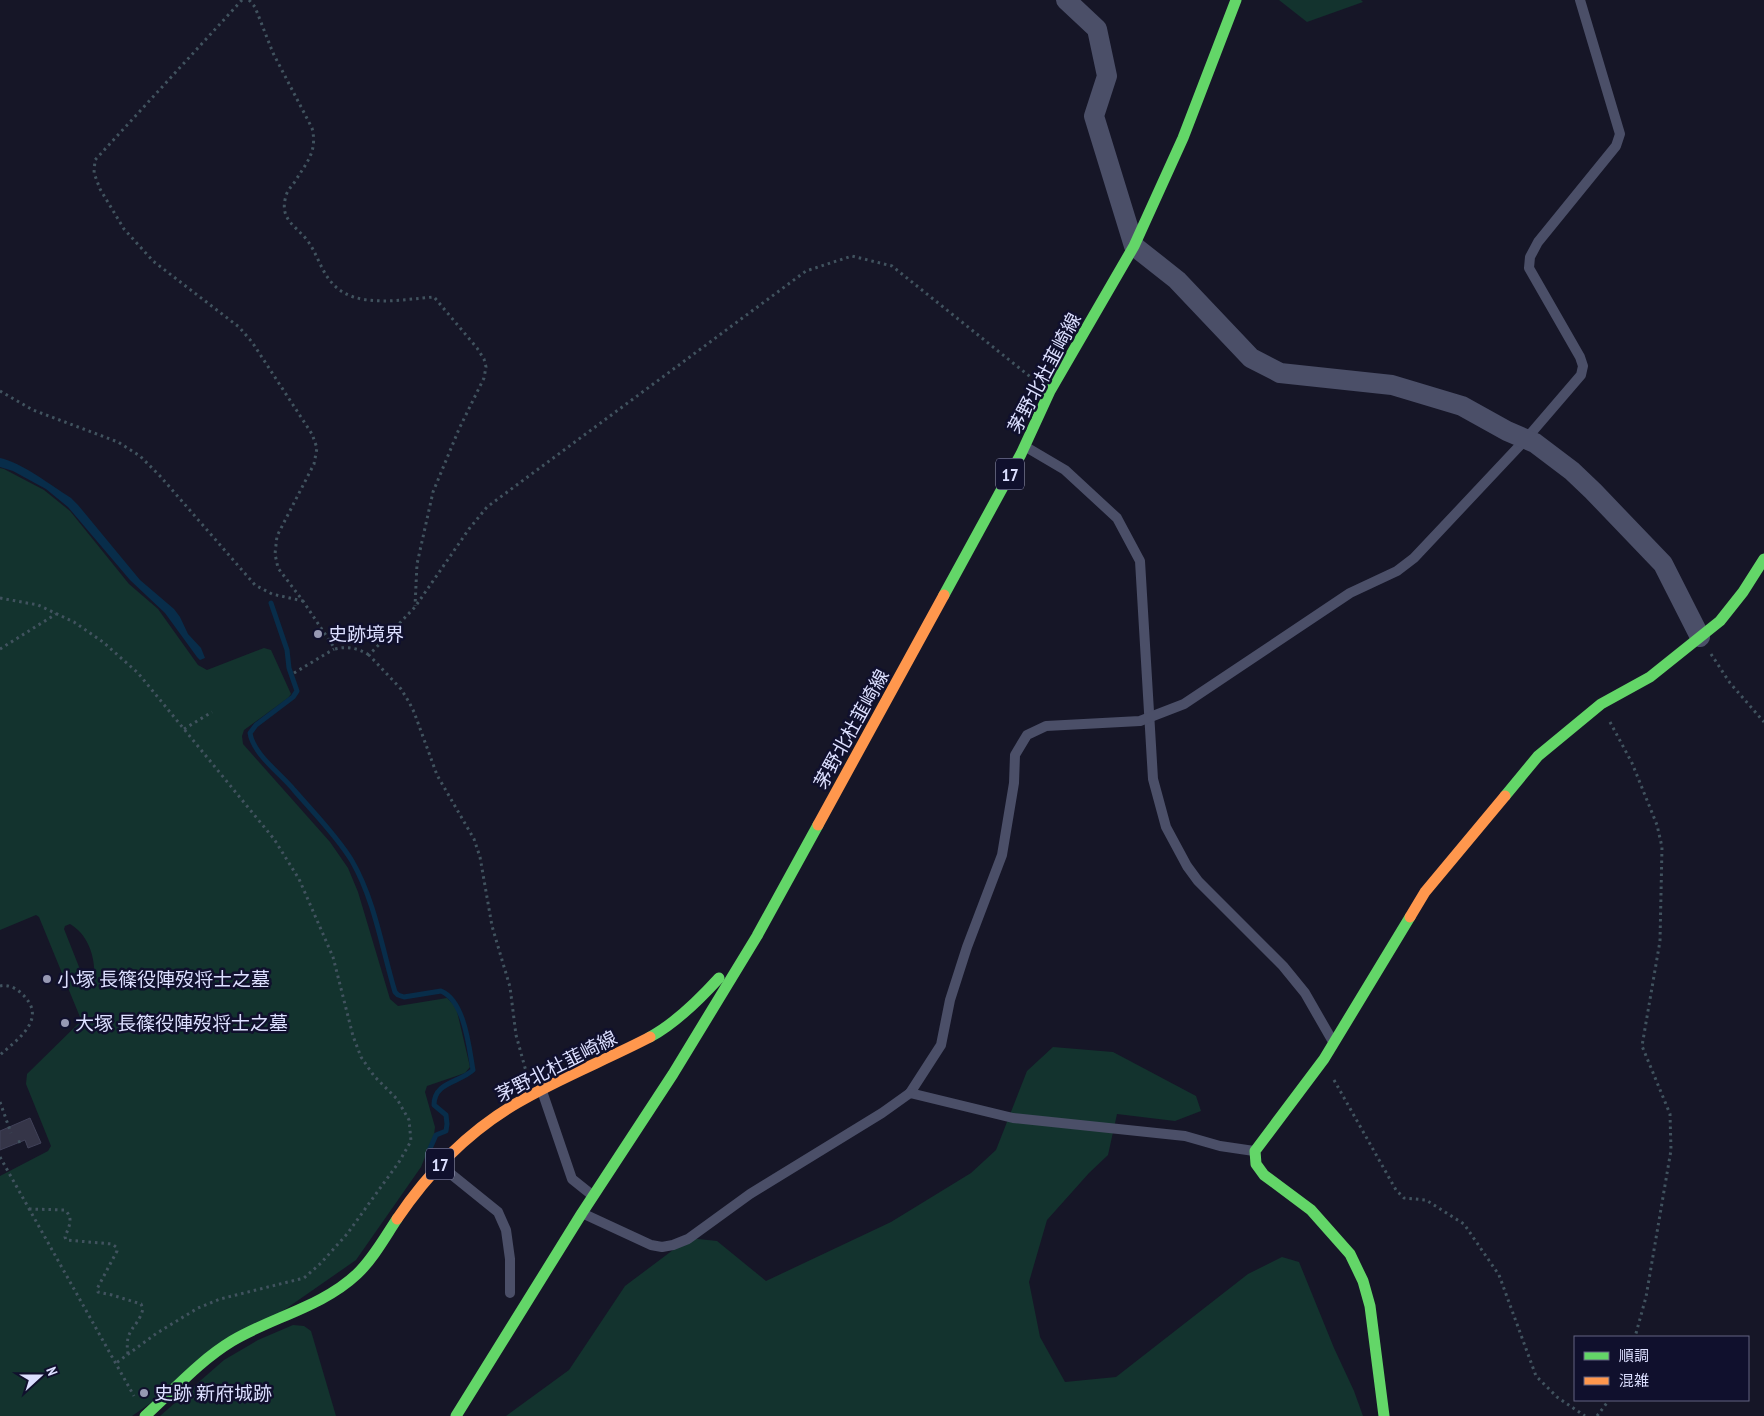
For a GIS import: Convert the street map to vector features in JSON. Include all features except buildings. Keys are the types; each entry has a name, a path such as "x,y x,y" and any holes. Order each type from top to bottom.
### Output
{"main road":[{"name":"茅野北杜韮崎線","path":"456,1416 542,1281 582,1212 673,1074 757,936 1024,446 1050,391 1134,246 1183,138 1236,0"},
{"path":"1384,1416 1370,1306 1363,1281 1350,1254 1311,1210 1264,1175 1256,1164 1255,1151 1324,1059 1425,892 1538,756 1600,704 1650,677 1720,621 1743,592 1764,558"},
{"name":"茅野北杜韮崎線","path":"145,1416 214,1353 234,1340 329,1294 347,1283 371,1258 402,1211 454,1151 500,1114 537,1092 610,1058 663,1030 704,994 757,936"}],"street":[{"path":"1066,0 1097,29 1107,76 1094,116 1134,246 1177,280 1251,358 1280,373 1392,385 1462,406 1507,432 1534,443 1593,491 1663,564 1700,637"}],"lane":[{"path":"582,1212 651,1246 673,1245 688,1238 750,1194 910,1094 942,1045 950,1000 967,947 1002,855 1014,783 1015,755 1027,735 1046,726 1140,721 1184,704 1350,594 1397,571 1414,558 1526,439 1581,375 1583,366 1580,357 1529,268 1530,257 1538,242 1616,146 1620,134 1580,0"},
{"path":"1024,446 1065,470 1117,518 1140,561 1153,779 1166,827 1187,866 1210,893 1283,966 1305,993 1334,1043"},
{"path":"537,1092 572,1179 593,1196"},
{"path":"910,1094 1013,1118 1185,1136 1220,1146 1255,1151"},
{"path":"440,1165 498,1212 506,1230 510,1259 510,1293"}],"path":[{"path":"242,0 95,160 94,173 100,189 124,229 153,261 239,327 252,342 312,434 316,448 314,464 276,536 275,554 278,568 335,649"},
{"path":"248,0 255,7 272,53 312,128 315,139 313,150 286,195 284,208 290,224 306,238 326,274 333,284 343,291 369,300 389,301 434,297 484,358 486,367 484,378 459,429 433,492 418,564 415,607"},
{"path":"368,655 415,607 469,529 488,507 806,271 852,256 892,266 1018,369 1050,391"},
{"path":"0,390 33,410 118,442 140,456 256,585 272,594 303,601"},
{"path":"0,598 38,605 74,622 103,642 138,673 274,839 299,879 333,957 353,1036 361,1058 374,1076 398,1099 409,1120 411,1141 399,1162 347,1234 321,1263 304,1278 220,1299 198,1308 157,1333 116,1362"},
{"path":"0,649 56,614"},
{"path":"1700,637 1730,683 1764,722"},
{"path":"294,673 335,649 350,647 361,650 368,655 400,690 414,712 437,775 474,839 480,857 492,926 510,987 516,1035 537,1092"},
{"path":"1600,704 1632,763 1657,825 1662,847 1660,942 1642,1046 1670,1114 1671,1150 1646,1297 1635,1336"},
{"path":"184,729 212,712"},
{"path":"0,986 4,985 16,989 27,999 31,1008 32,1018 27,1031 0,1055"},
{"path":"1324,1059 1396,1190 1404,1198 1426,1200 1464,1224 1499,1275 1536,1376 1557,1397 1586,1416"},
{"path":"0,1102 11,1134"},
{"path":"0,1157 2,1165 29,1209 122,1374"},
{"path":"29,1209 65,1210 70,1215 71,1220 65,1237 66,1240 112,1244 116,1247 117,1252 97,1289 98,1292 141,1304 143,1309 141,1314 127,1336 128,1354"},
{"path":"1597,1416 1608,1401"}],"green space":[{"path":"1279,0 1361,0 1363,2 1307,22"},
{"path":"0,468 44,490 70,511 129,584 158,609 198,665 207,670 264,648 271,650 291,694 244,730 242,736 243,744 330,842 348,868 358,892 390,999 398,1006 447,998 456,1007 470,1067 465,1073 427,1086 425,1092 435,1127 434,1135 421,1167 356,1260 132,1416 0,1416 0,1176 48,1151 51,1146 26,1084 27,1074 80,1022 80,1017 39,917 36,915 0,930","holes":["70,924 77,929 90,948 94,964 94,979 90,982 85,982 64,929 65,926"]},
{"path":"1053,1047 1113,1052 1196,1096 1201,1111 1175,1121 1117,1114 1108,1155 1089,1173 1047,1220 1029,1282 1040,1337 1065,1382 1116,1377 1248,1274 1282,1257 1299,1262 1363,1416 506,1416 569,1370 625,1286 689,1238 717,1241 766,1281 891,1222 971,1173 996,1150 1027,1071"},
{"path":"293,1325 304,1326 311,1331 336,1416 160,1416 224,1360 258,1340"}],"water":[{"path":"0,458 27,469 71,498 140,580 174,609 188,634 201,648 205,658 200,660 197,657 165,613 130,580 68,507 46,489 13,471 0,467"}],"waterway":[{"path":"271,603 287,650 289,668 297,691 293,697 256,725 250,733 252,741 268,763 324,824 352,861 367,892 395,992 404,997 441,991 456,1004 461,1015 473,1070 443,1087 435,1097 434,1105 446,1115 447,1124 446,1131 436,1135 428,1153 428,1161"}],"traffic: fast":[{"path":"944,595 1021,454 1050,391 1134,246 1183,138 1236,0"},
{"path":"1505,796 1538,756 1601,704 1650,677 1720,621 1743,592 1764,559"},
{"path":"456,1416 582,1213 673,1074 757,936 818,825"},
{"path":"1384,1416 1370,1306 1363,1281 1350,1254 1311,1210 1264,1175 1256,1164 1255,1151 1324,1059 1410,917"},
{"path":"650,1037 669,1025 687,1010 719,978"},
{"path":"145,1416 197,1367 232,1341 313,1303 343,1285 368,1262 397,1219"}],"traffic: slow":[{"path":"818,825 944,595"},
{"path":"1410,917 1425,892 1505,796"},
{"path":"397,1219 436,1169 482,1126 549,1085 650,1037"}],"place":[{"name":"史跡境界","path":"318,634"},
{"name":"小塚 長篠役陣歿将士之墓","path":"47,979"},
{"name":"大塚 長篠役陣歿将士之墓","path":"65,1023"},
{"name":"史跡 新府城跡","path":"144,1393"}]}
